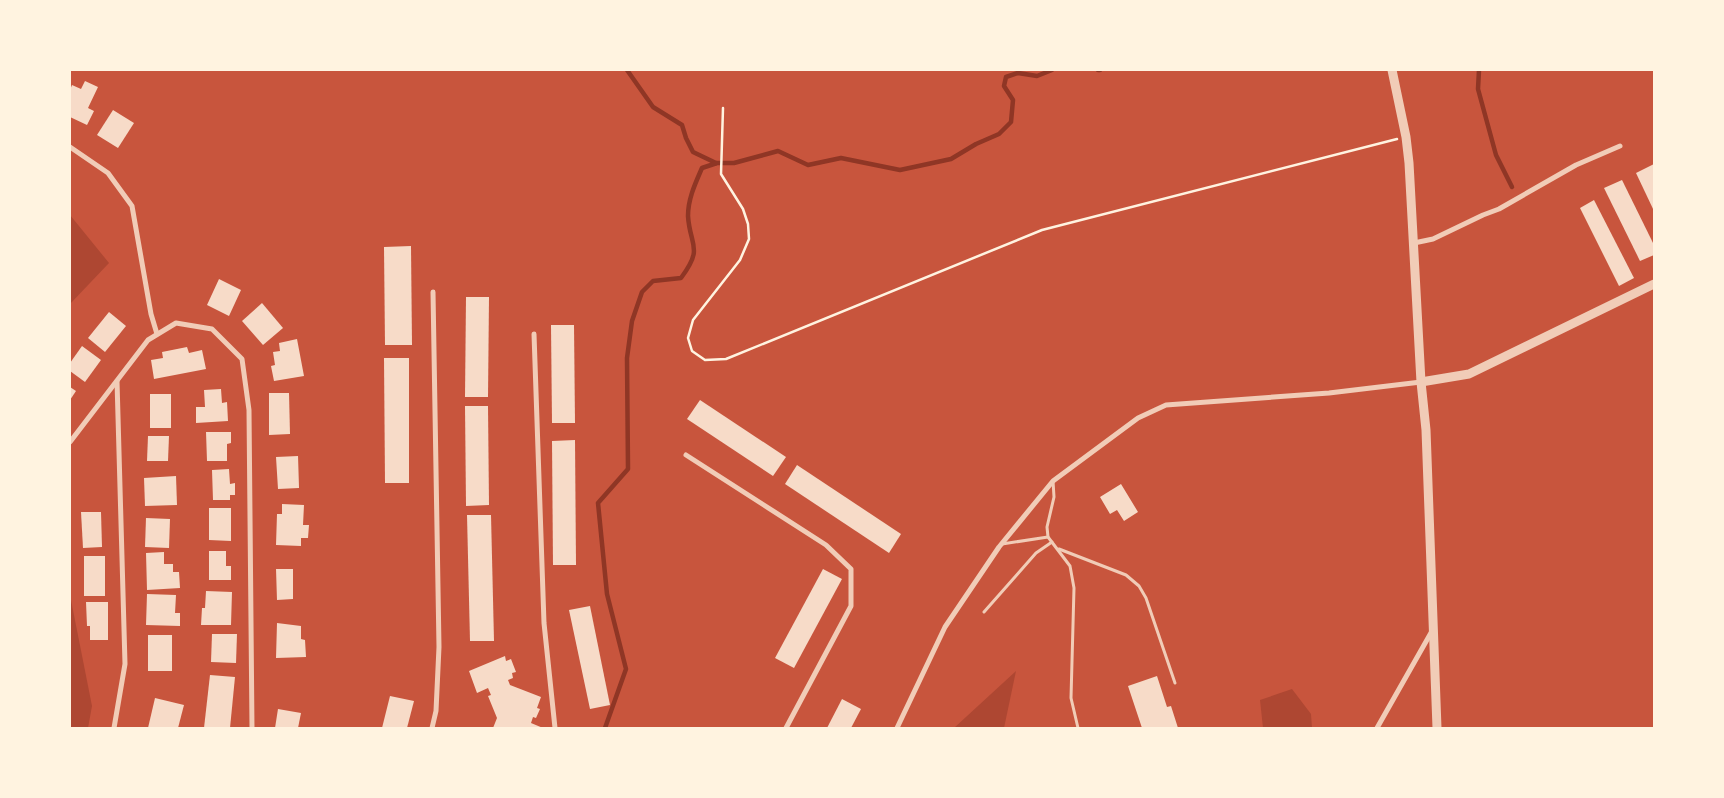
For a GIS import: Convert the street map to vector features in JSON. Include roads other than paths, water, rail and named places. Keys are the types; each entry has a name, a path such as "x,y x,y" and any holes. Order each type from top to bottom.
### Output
{"street":[{"path":"1393,73 1406,137 1414,243 1421,382 1426,430 1437,728"},
{"path":"1414,243 1434,239 1499,209 1576,164 1620,146"},
{"path":"70,147 108,173 132,206 151,314 157,334"},
{"path":"897,728 945,627 1001,544 1053,480 1138,418 1166,405 1329,393 1469,374 1654,284"},
{"path":"432,728 436,711 439,646 433,292"},
{"path":"70,442 148,340 176,323 212,329 242,359 249,410 252,728"},
{"path":"534,334 544,623 555,728"},
{"path":"114,728 126,664 117,380"},
{"path":"686,454 826,545 851,569 851,606 786,728"},
{"path":"1377,728 1434,628"}],"lane":[{"path":"1053,480 1054,497 1048,536 1070,566 1074,588 1070,698 1078,728"},
{"path":"1001,544 1048,536"},
{"path":"984,612 1036,552 1052,542"},
{"path":"1058,549 1126,575 1138,586 1146,598 1175,683"}],"waterway":[{"path":"627,70 653,107 682,125 693,152 716,163"},
{"path":"605,728 626,669 607,594 598,503 628,469 627,358 632,321 642,292 653,281 681,278 692,260 694,247 689,226 688,210 692,192 702,168 717,163 734,163 778,151 808,165 841,158 900,170 951,159 976,144 999,134 1011,122 1013,100 1004,86 1006,77 1018,73 1037,76 1052,70"},
{"path":"1479,70 1478,89 1496,155 1512,187"}]}
